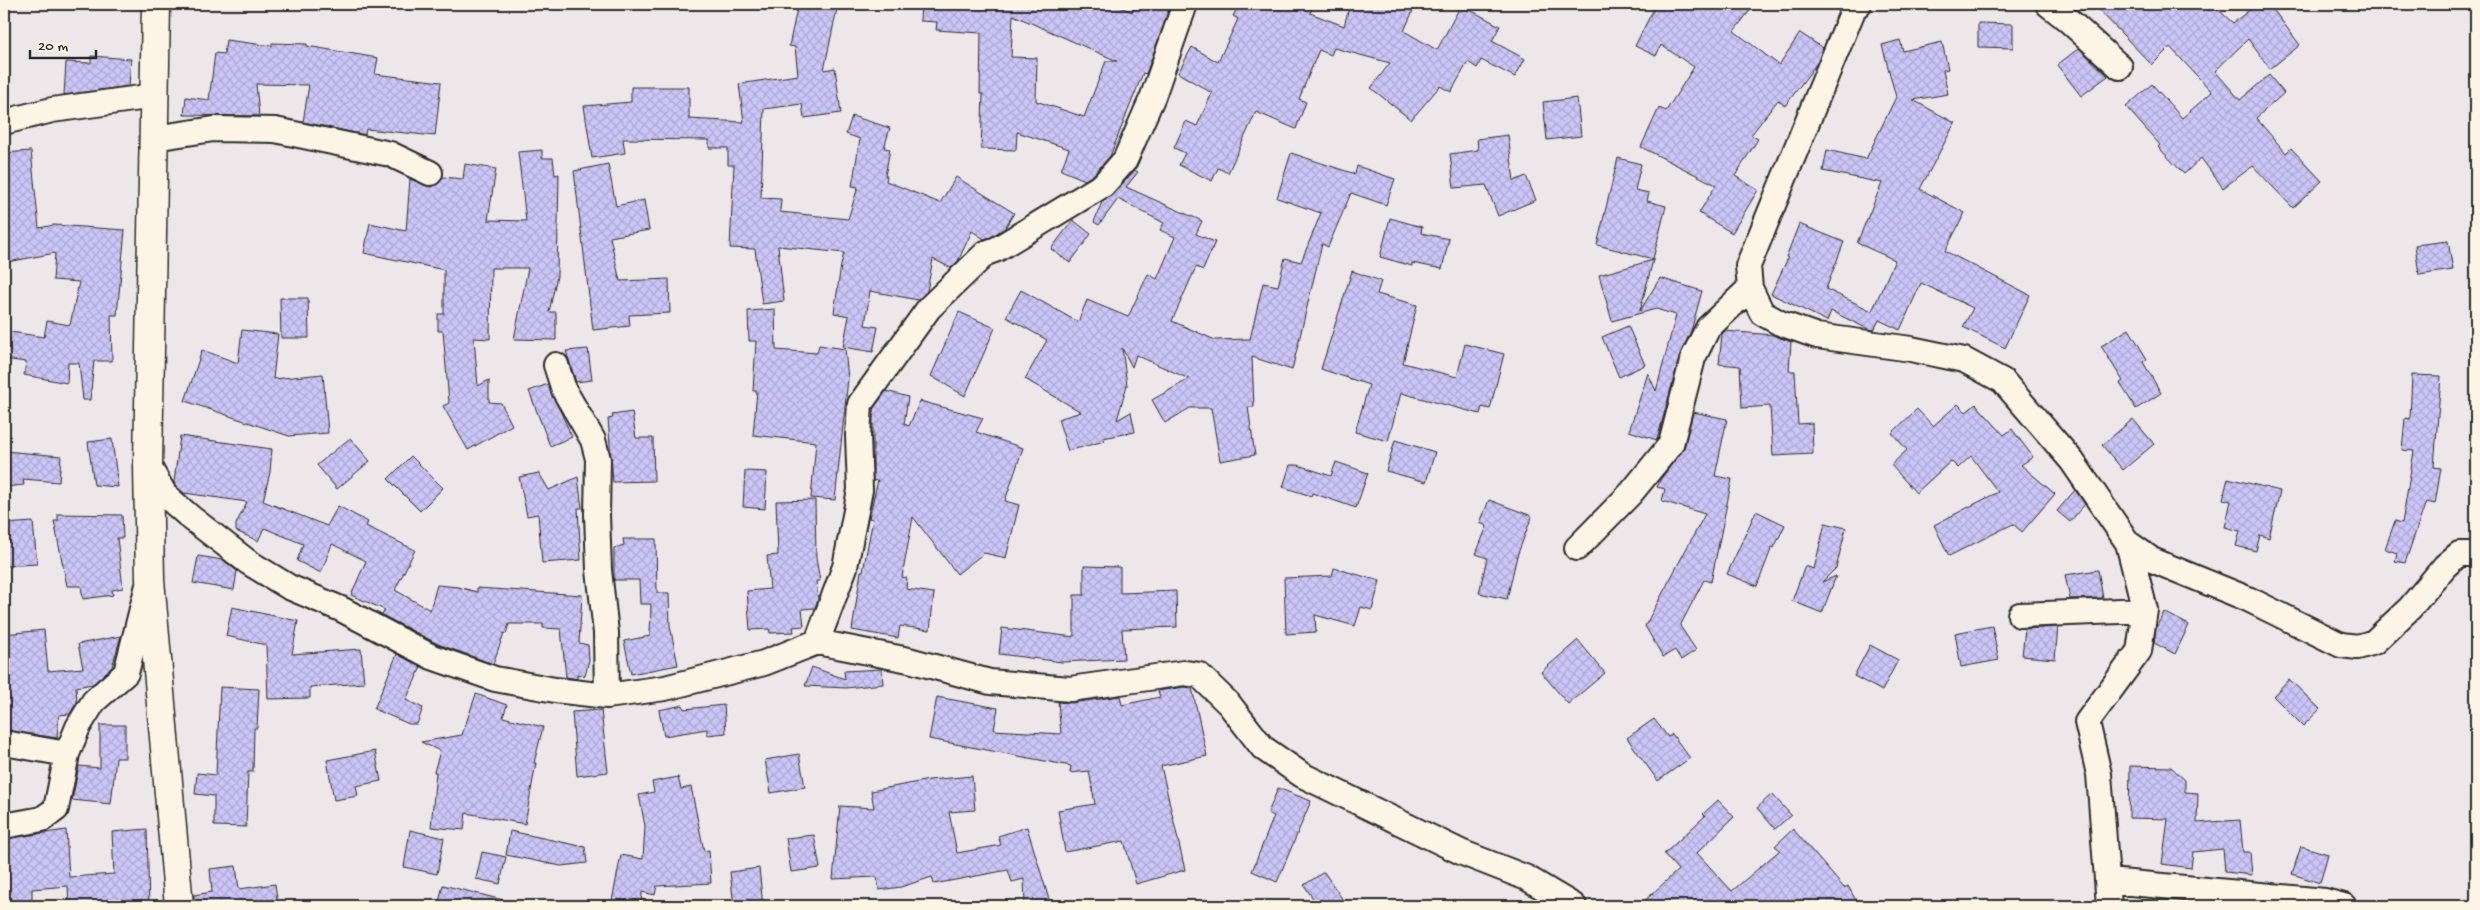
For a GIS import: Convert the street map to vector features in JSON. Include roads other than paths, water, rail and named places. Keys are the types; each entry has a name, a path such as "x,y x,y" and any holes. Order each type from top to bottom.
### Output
{"main road":[{"path":"156,4 148,465 150,580 179,906"}],"street":[{"path":"817,642 845,567 860,490 858,435 860,404 929,308 986,253 997,249 1103,185 1125,160 1153,96 1186,4"},
{"path":"1859,4 1854,8 1748,266 1750,288 1762,312 1780,323 1817,336 1911,349 1964,360 2004,381 2072,461 2128,543 2145,610 2139,651 2088,722 2099,774 2109,881 2109,906"},
{"path":"2048,4 2068,19 2120,67"},
{"path":"4,122 52,110 155,96"},
{"path":"154,138 214,129 275,130 390,154 430,173"},
{"path":"1577,548 1631,493 1671,444 1693,358 1708,328 1750,288"},
{"path":"556,365 564,390 594,440 598,459 596,515 599,570 606,633 607,696"},
{"path":"148,465 165,495 248,562 289,587 341,609 432,656 495,679 555,690 607,696 665,688 764,663 817,642 909,660 1000,683 1070,688 1184,673 1198,675 1230,704 1263,748 1302,775 1462,853 1527,878 1574,906"},
{"path":"2128,543 2152,560 2248,599 2341,645 2358,646 2374,642 2410,608 2445,566 2459,554 2476,554"},
{"path":"4,826 42,819 56,808 67,754 78,726 94,701 126,673 150,580"},
{"path":"2020,615 2145,610"},
{"path":"4,743 67,754"},
{"path":"2109,881 2325,901 2344,906"}]}
